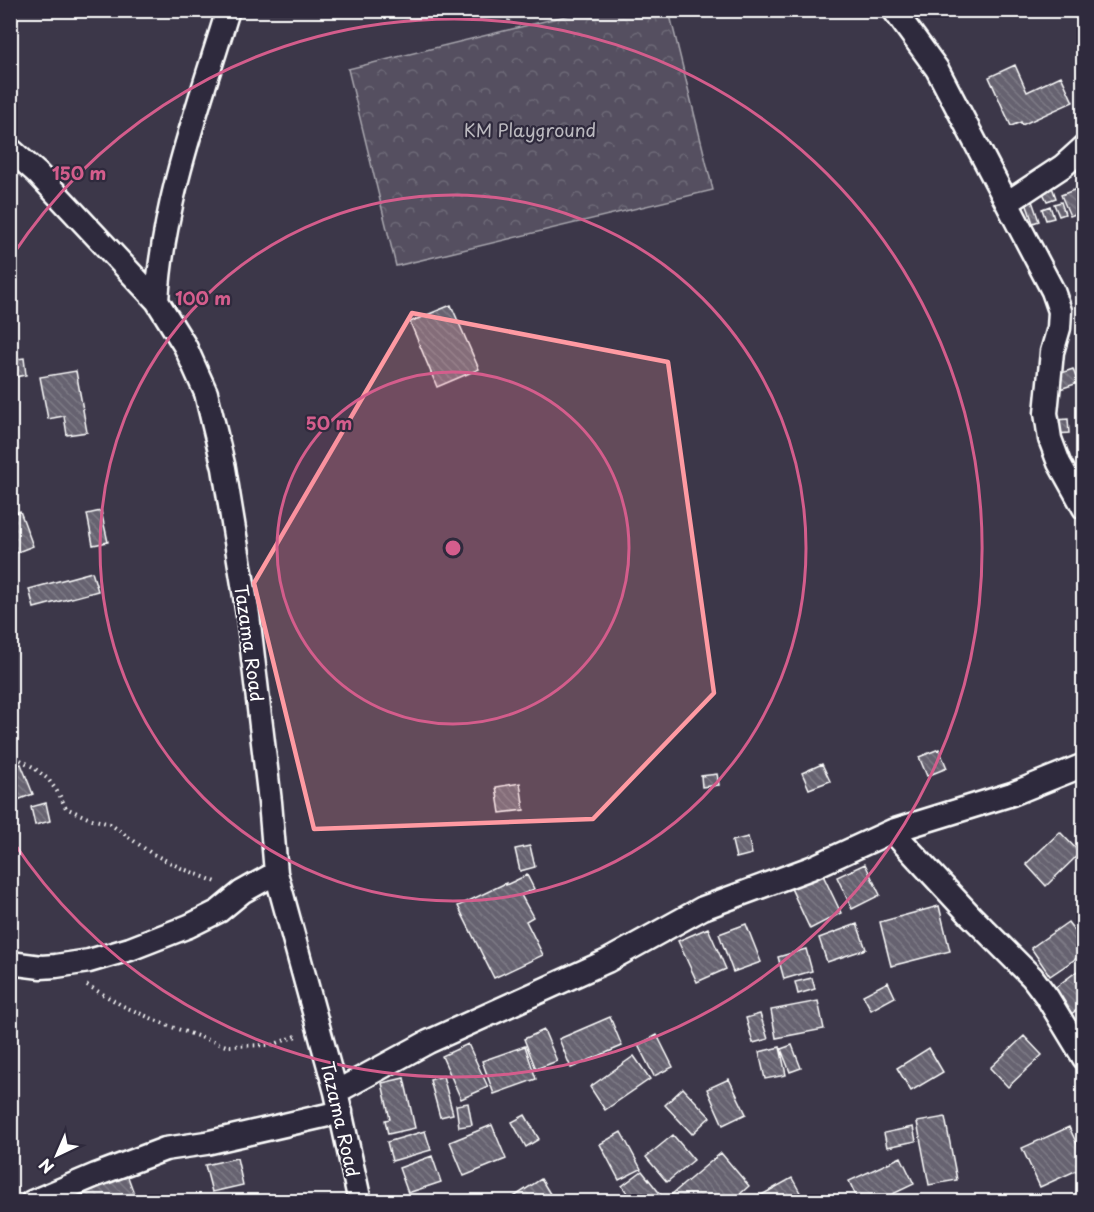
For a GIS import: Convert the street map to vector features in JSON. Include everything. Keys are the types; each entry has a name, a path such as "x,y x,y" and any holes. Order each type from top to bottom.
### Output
{"street":[{"path":"157,301 166,227 184,154 228,10"},
{"path":"894,10 937,69 1053,291 1060,311 1059,328 1052,352 1046,413 1050,439 1059,463 1083,508"},
{"path":"1007,203 1063,166 1083,147"},
{"name":"Tazama Road","path":"10,149 37,173 157,301 185,346 206,393 224,468 248,615 272,814 276,873 339,1102 360,1202"},
{"path":"32,1202 165,1149 206,1143 339,1102 428,1042 607,962 703,908 811,868 892,831 1012,794 1083,765"},
{"path":"892,831 971,916 1032,977 1047,997 1083,1058"},
{"path":"10,963 41,967 56,966 89,961 130,949 189,926 219,911 242,892 276,873"}],"path":[{"path":"509,21 511,10"},
{"path":"10,754 48,779 66,808 88,818 110,824 152,853 181,868 242,892"},
{"path":"56,966 123,1006 168,1026 226,1046 272,1046 319,1028"}],"highlighted area":[{"path":"412,313 668,362 714,693 593,819 314,829 254,583"}],"green space":[{"name":"KM Playground","path":"590,10 669,11 713,190 396,266 348,69"}],"building":[{"path":"1015,65 1027,92 1061,76 1073,102 1022,125 1021,122 1011,126 989,77"},
{"path":"1084,186 1084,227 1081,228 1075,214 1070,216 1061,195"},
{"path":"1052,187 1056,198 1047,201 1042,191"},
{"path":"1030,195 1039,221 1033,223 1024,197"},
{"path":"1061,202 1065,214 1059,216 1054,204"},
{"path":"1050,206 1054,218 1046,220 1042,209"},
{"path":"451,305 479,369 437,387 410,322"},
{"path":"24,358 26,375 10,378 10,360"},
{"path":"1073,369 1078,383 1051,392 1047,378"},
{"path":"76,371 87,432 67,435 64,416 48,419 40,377"},
{"path":"1068,419 1069,433 1057,434 1055,420"},
{"path":"1083,468 1084,480 1067,484 1064,473"},
{"path":"20,511 33,546 10,555 10,515"},
{"path":"101,511 108,542 93,545 87,514"},
{"path":"92,572 98,591 34,608 29,589"},
{"path":"939,749 947,768 927,776 919,757"},
{"path":"21,764 33,794 10,803 10,768"},
{"path":"822,764 830,781 809,789 802,773"},
{"path":"717,774 719,785 702,787 701,776"},
{"path":"520,783 524,810 500,813 496,787"},
{"path":"46,803 50,821 35,825 31,807"},
{"path":"1060,832 1080,853 1046,886 1026,864"},
{"path":"748,837 752,854 736,858 732,841"},
{"path":"530,846 535,867 520,871 515,849"},
{"path":"865,864 880,895 852,909 837,877"},
{"path":"821,871 841,913 810,929 790,886"},
{"path":"527,875 534,889 521,895 533,917 526,921 543,955 494,978 458,906"},
{"path":"939,906 950,951 891,966 880,922"},
{"path":"1068,922 1084,943 1084,953 1050,976 1031,948"},
{"path":"746,924 761,962 733,972 719,934"},
{"path":"857,924 866,949 827,962 819,938"},
{"path":"708,928 726,969 697,982 678,941"},
{"path":"806,949 812,971 784,979 778,957"},
{"path":"1084,966 1084,1005 1071,1014 1052,990"},
{"path":"812,978 815,989 798,994 795,982"},
{"path":"888,982 895,997 871,1010 863,995"},
{"path":"818,1001 824,1029 776,1038 771,1010"},
{"path":"760,1014 768,1039 753,1043 746,1018"},
{"path":"610,1017 622,1046 571,1068 559,1039"},
{"path":"544,1030 557,1061 536,1069 524,1039"},
{"path":"657,1035 673,1067 654,1076 638,1045"},
{"path":"1024,1036 1042,1055 1008,1087 990,1068"},
{"path":"468,1044 488,1087 461,1099 442,1056"},
{"path":"792,1045 801,1068 790,1072 781,1049"},
{"path":"525,1046 536,1079 494,1094 482,1061"},
{"path":"780,1047 786,1075 765,1079 759,1052"},
{"path":"929,1048 943,1072 911,1091 897,1068"},
{"path":"634,1056 650,1079 605,1110 590,1087"},
{"path":"443,1076 453,1114 440,1117 430,1080"},
{"path":"404,1078 415,1128 388,1134 385,1120 390,1119 382,1083"},
{"path":"729,1079 746,1114 723,1125 707,1089"},
{"path":"683,1088 710,1117 692,1134 665,1105"},
{"path":"468,1103 472,1125 459,1127 456,1105"},
{"path":"525,1115 539,1139 526,1147 512,1122"},
{"path":"945,1117 957,1180 929,1185 917,1122"},
{"path":"492,1125 506,1159 464,1176 450,1142"},
{"path":"913,1127 916,1141 887,1147 884,1133"},
{"path":"1069,1127 1084,1159 1084,1167 1040,1187 1022,1148"},
{"path":"425,1131 431,1150 392,1161 387,1142"},
{"path":"621,1132 641,1169 619,1180 600,1144"},
{"path":"673,1135 694,1160 667,1182 646,1157"},
{"path":"721,1153 749,1186 731,1202 669,1202 666,1199"},
{"path":"432,1156 441,1182 408,1193 399,1168"},
{"path":"901,1157 914,1184 876,1202 859,1202 849,1181"},
{"path":"237,1158 243,1185 212,1192 205,1165"},
{"path":"642,1171 661,1195 653,1202 634,1202 622,1186"},
{"path":"127,1174 137,1202 62,1202"},
{"path":"792,1178 803,1198 796,1202 758,1202 756,1198"},
{"path":"541,1179 555,1202 506,1202"}]}
